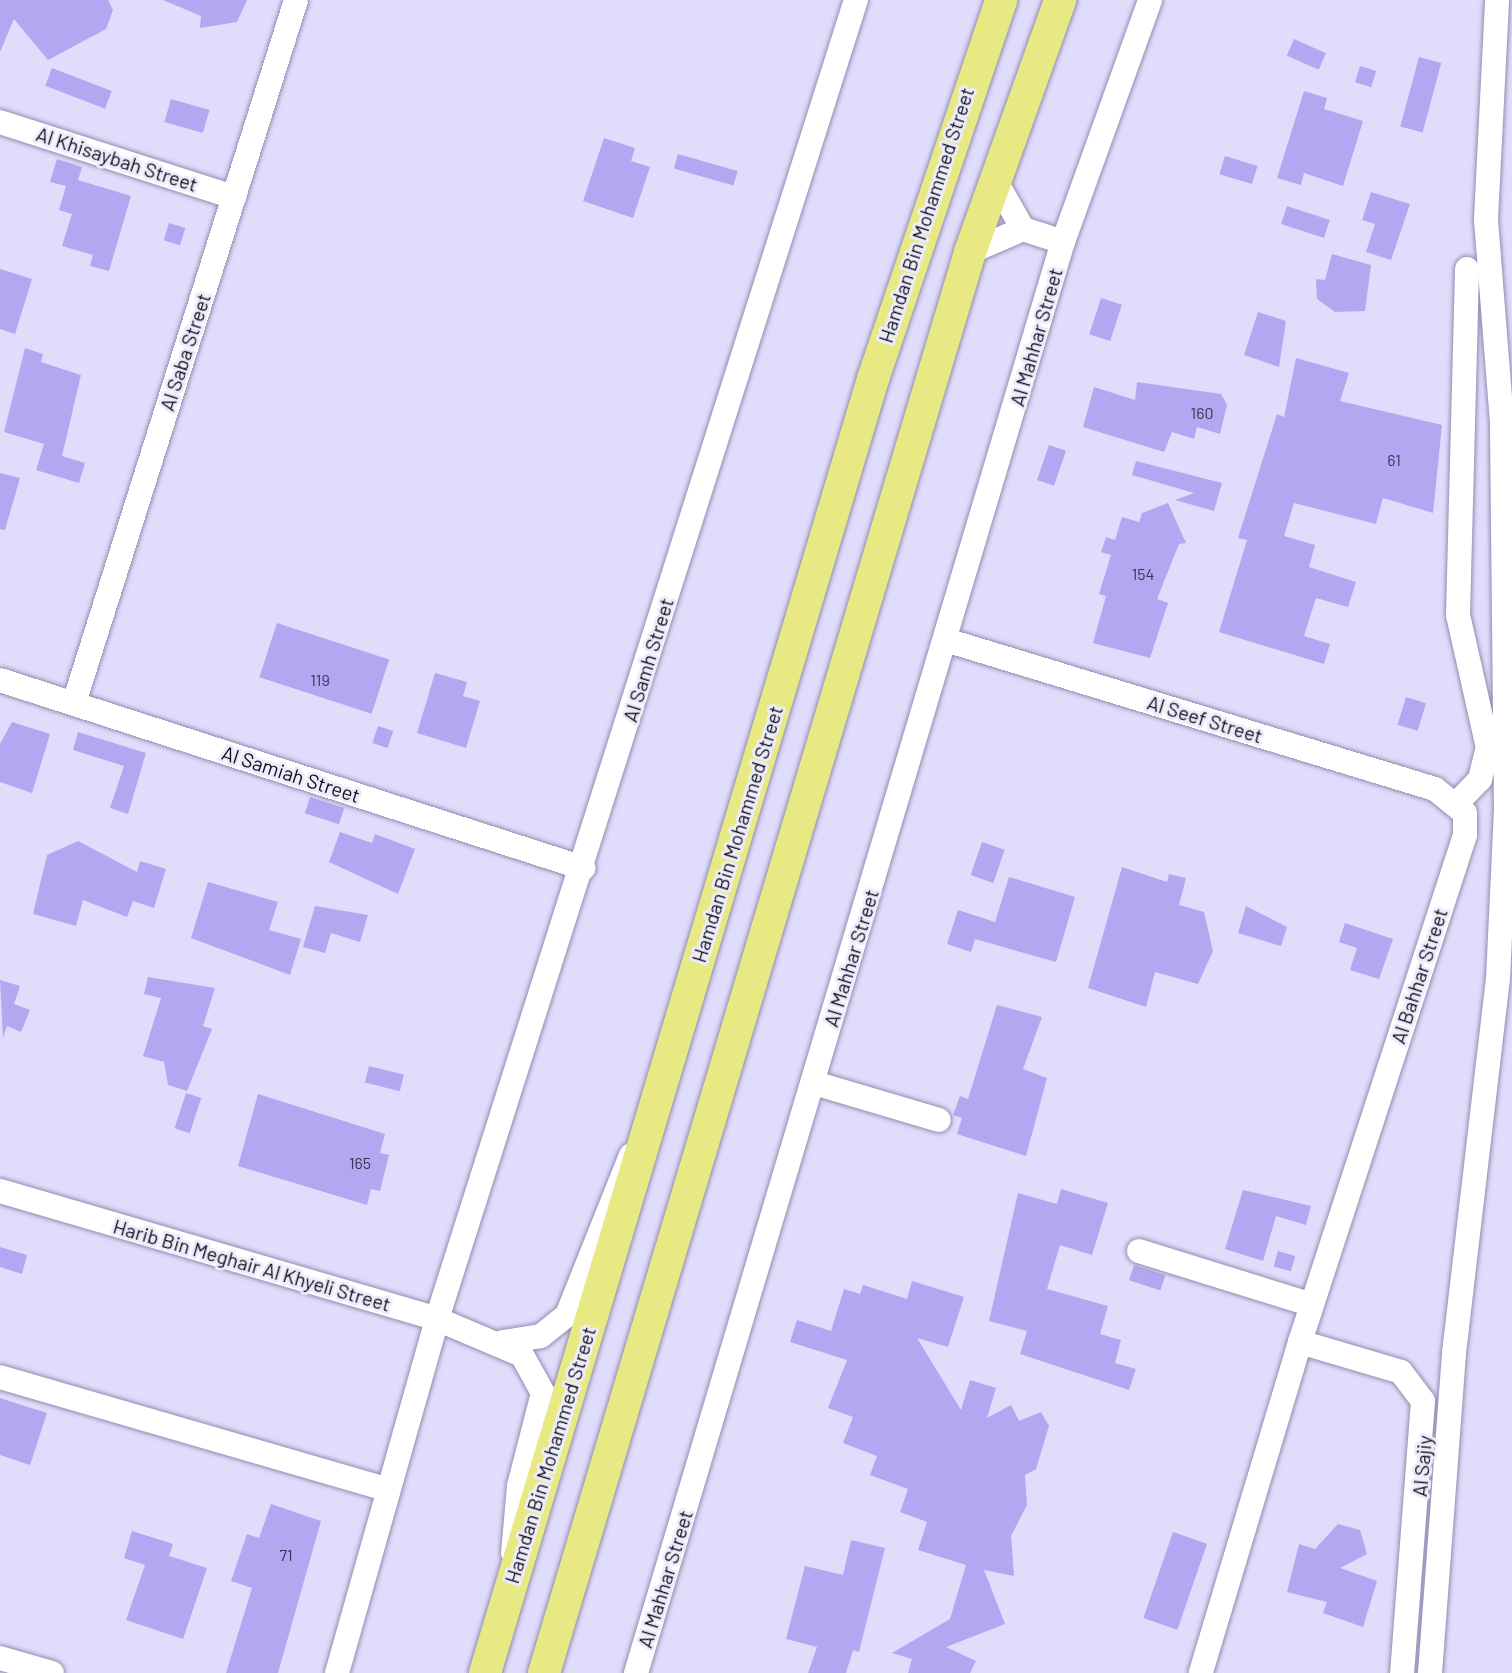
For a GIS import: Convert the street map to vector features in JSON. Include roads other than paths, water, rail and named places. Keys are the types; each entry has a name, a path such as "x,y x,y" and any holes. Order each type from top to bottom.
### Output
{"main road":[{"name":"Hamdan Bin Mohammed Street","path":"485,1673 873,379 1001,0"},
{"path":"544,1673 970,252 1060,0"}],"street":[{"name":"Al Saba Street","path":"74,703 296,0"},
{"name":"Al Samh Street","path":"337,1673 437,1319 583,868 856,0"},
{"name":"Al Mahhar Street","path":"636,1673 949,641 1063,242 1150,0"},
{"path":"1430,1673 1454,1353 1498,979 1505,827 1502,423 1486,219 1497,0"},
{"name":"Al Khisaybah Street","path":"0,122 234,197"},
{"path":"970,252 1023,229 995,180"},
{"name":"Al Mahhar Street","path":"1023,229 1063,242"},
{"path":"1458,802 1480,779 1488,748 1458,615 1467,269"},
{"name":"Al Seef Street","path":"949,641 1458,802"},
{"name":"Al Samiah Street","path":"0,680 583,868"},
{"name":"Al Bahhar Street","path":"1201,1673 1300,1342 1465,835 1458,802"},
{"path":"814,1083 939,1120"},
{"name":"Harib Bin Meghair Al Khyeli Street","path":"503,1342 541,1336 567,1315 602,1213 651,1122"},
{"name":"Harib Bin Meghair Al Khyeli Street","path":"0,1191 437,1319 503,1342 534,1365 543,1393 517,1497 514,1576"},
{"path":"1139,1251 1312,1305"},
{"name":"Al Sajiy","path":"1300,1342 1401,1372 1423,1401 1402,1673"},
{"path":"0,1377 388,1490"},
{"path":"0,1658 52,1673"}]}
